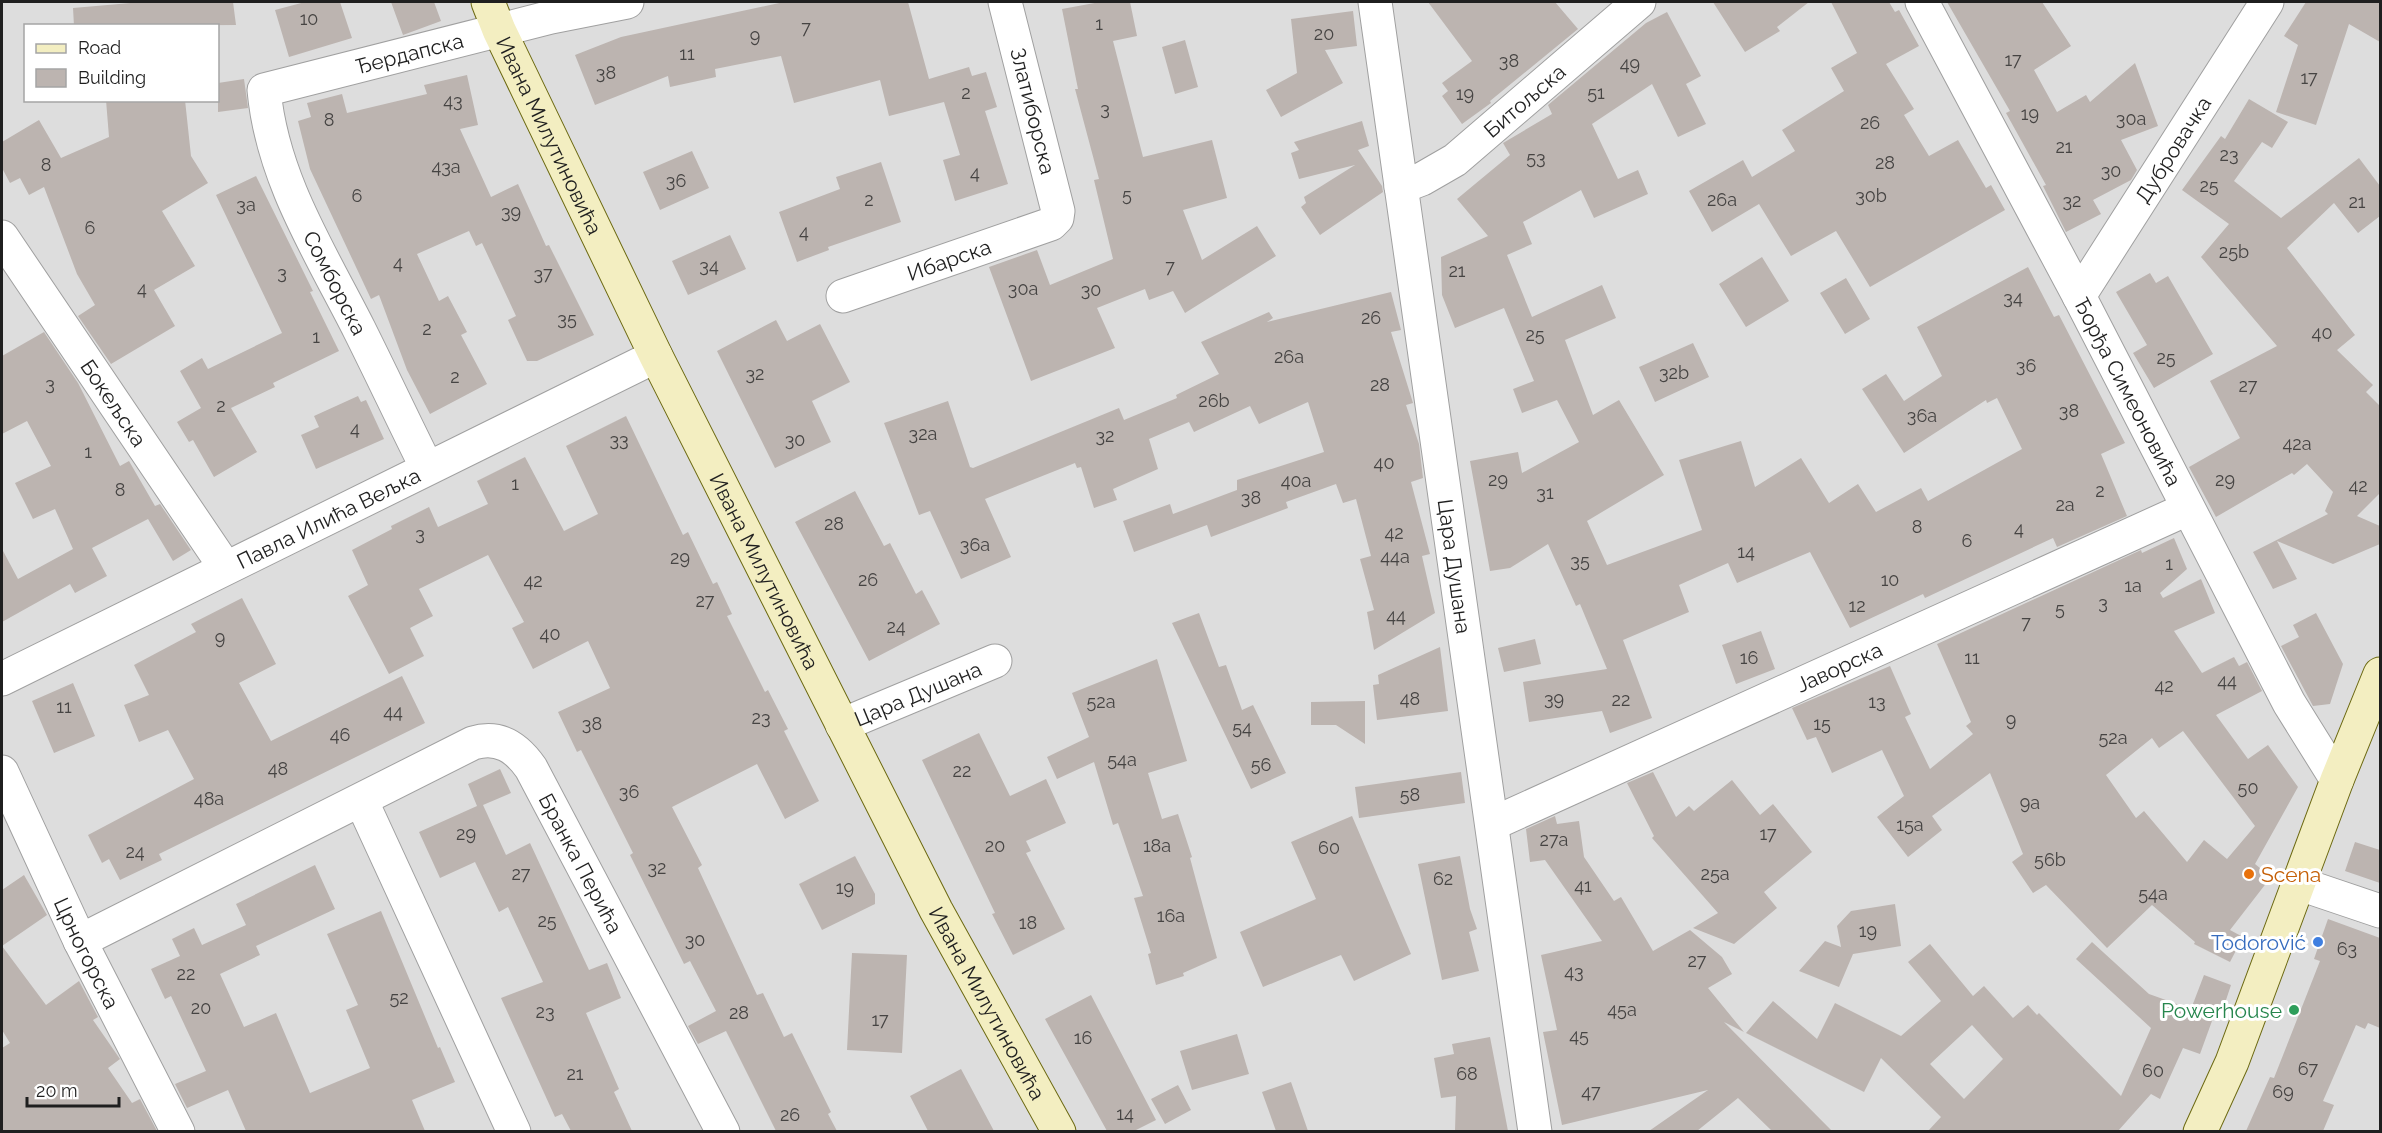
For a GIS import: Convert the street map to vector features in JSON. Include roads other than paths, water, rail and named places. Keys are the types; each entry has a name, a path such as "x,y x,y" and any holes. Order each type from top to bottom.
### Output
{"street":[{"name":"Ђердапска","path":"264,90 493,16 627,2"},
{"name":"Златиборска","path":"1005,2 1058,211 1055,221"},
{"name":"Цара Душана","path":"1375,2 1535,1131"},
{"name":"Битољска","path":"1401,187 1422,180 1455,160 1639,2"},
{"name":"Ђорђа Симеоновића","path":"1922,2 2079,296 2289,703 2337,780"},
{"name":"Дубровачка","path":"2079,296 2267,2"},
{"name":"Ивана Милутиновића","path":"493,16 656,356 842,725 936,910 1059,1131"},
{"name":"Сомборска","path":"264,90 274,149 287,183 314,245 359,329 427,468"},
{"name":"Ибарска","path":"843,296 1055,221"},
{"name":"Бокељска","path":"2,237 225,567"},
{"name":"Павла Илића Вељка","path":"2,679 656,356"},
{"name":"Јаворска","path":"1492,824 2187,508"},
{"name":"Цара Душана","path":"842,725 995,661"},
{"path":"2200,1131 2232,1062 2337,780 2380,674"},
{"name":"Бранка Перића","path":"81,941 483,740 504,743 522,755 723,1131"},
{"name":"Црногорска","path":"2,772 81,941 178,1131"},
{"path":"362,802 514,1131"},
{"path":"2300,884 2380,910"}],"place":[{"name":"Scena","path":"2249,874"},
{"name":"Todorović","path":"2318,942"},
{"name":"Powerhouse","path":"2294,1010"}]}
